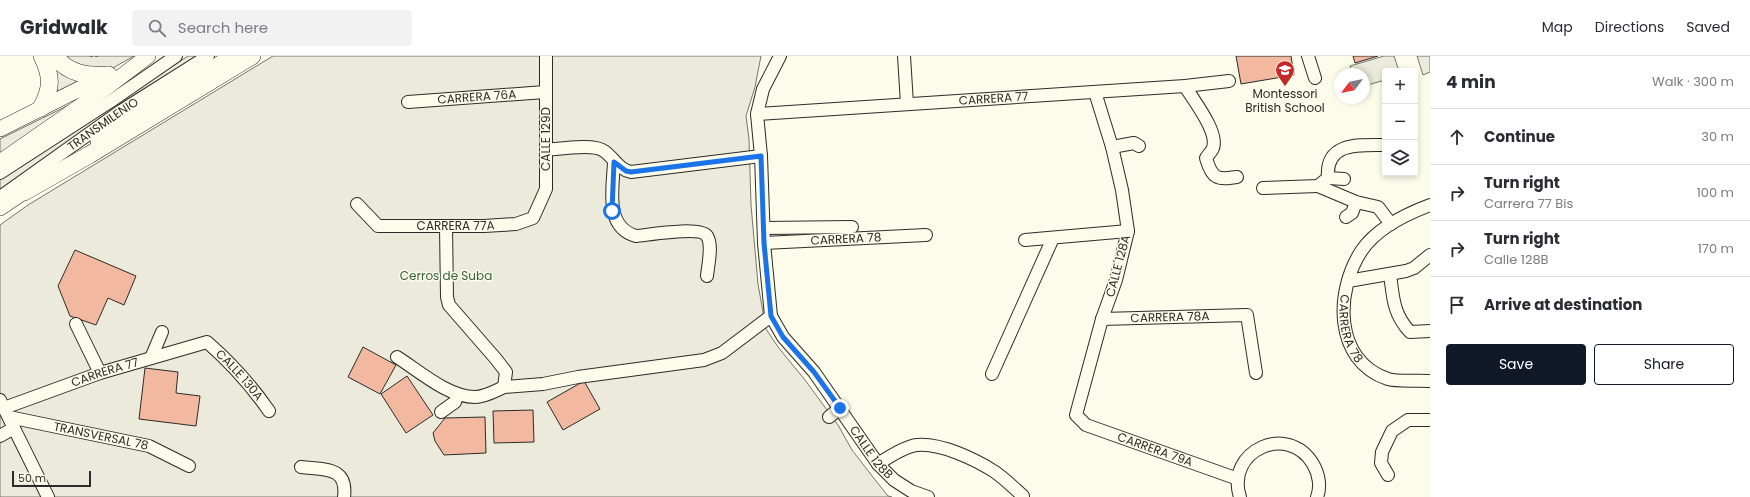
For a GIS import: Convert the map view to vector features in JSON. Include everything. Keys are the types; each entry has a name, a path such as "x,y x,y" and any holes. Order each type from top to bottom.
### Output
{"highway":[{"path":"41,108 48,95 50,82 42,56"},
{"path":"55,56 65,66 79,74 94,76 107,75"},
{"path":"24,192 89,155 252,56"}],"main road":[{"path":"0,129 144,56"},
{"path":"0,162 102,91 148,56"},
{"path":"0,208 24,192 125,116 232,56"}],"street":[{"name":"TRANSMILENIO","path":"0,173 111,101 176,56"},
{"name":"TRANSMILENIO","path":"0,197 125,116 208,56"},
{"name":"CALLE 129D","path":"533,218 546,189 546,56"},
{"name":"CALLE 128B","path":"780,56 763,89 757,114 761,156 764,243 771,316 783,337 814,372 878,464 894,480 911,491 928,497"},
{"path":"904,56 908,104"},
{"path":"1308,56 1315,78"},
{"name":"CARRERA 77","path":"757,114 1185,86 1229,81"},
{"path":"1185,86 1206,120 1214,138 1213,147 1206,158 1209,169 1215,177 1224,179 1237,177"},
{"name":"CARRERA 76A","path":"408,102 546,92"},
{"name":"CALLE 128A","path":"1076,415 1102,319 1116,280 1128,231 1122,190 1112,147 1094,92"},
{"path":"1112,147 1134,143 1139,146"},
{"path":"1328,178 1328,168 1332,155 1343,148 1357,145 1382,145"},
{"path":"546,150 594,147 604,150 614,162 626,171 631,172 761,156"},
{"path":"614,162 612,211 620,227 627,234 636,236 693,231 704,232 709,242 707,276"},
{"path":"1318,186 1328,178 1344,179"},
{"path":"1263,188 1318,186 1356,202 1378,207 1391,224"},
{"path":"1346,217 1352,213 1356,202"},
{"name":"CARRERA 77A","path":"357,204 378,226 516,224 533,218"},
{"name":"CARRERA 78","path":"1430,205 1391,224 1363,249 1348,281 1343,306 1345,328 1350,348 1367,367 1388,379 1430,380"},
{"path":"446,226 447,297 449,305 506,372 504,387"},
{"path":"764,228 852,228"},
{"path":"1025,240 1128,231"},
{"name":"CARRERA 78","path":"764,243 926,235"},
{"path":"992,374 1054,238"},
{"path":"1348,281 1390,274 1414,268 1430,256"},
{"path":"1390,274 1394,305 1400,320 1410,332 1430,331"},
{"name":"CARRERA 78A","path":"1102,319 1247,315 1256,373"},
{"path":"397,357 458,395 476,397 491,393 504,387 543,384 578,377 704,360 722,353 771,316"},
{"path":"76,324 100,373"},
{"path":"151,358 162,332"},
{"name":"CARRERA 77","path":"0,436 7,414 100,373 207,342"},
{"name":"CALLE 130A","path":"207,342 230,362 269,411"},
{"path":"441,412 455,402 458,395"},
{"path":"829,417 840,408"},
{"path":"7,414 48,497"},
{"name":"TRANSVERSAL 78","path":"7,414 149,446 189,466"},
{"name":"CARRERA 79A","path":"1076,415 1086,425 1238,479"},
{"path":"1388,475 1381,463 1382,452 1392,431 1408,420 1430,420"},
{"path":"1240,497 1238,491 1238,479 1242,466 1249,455 1260,447 1273,443 1286,444 1299,449 1309,457 1316,469 1319,482 1317,497"},
{"path":"878,464 889,457 916,445 940,447 972,459 996,472 1023,496"},
{"path":"301,467 333,471 338,474 343,479 345,486 344,497"}],"path":[{"path":"90,56 100,56"}],"green space":[{"path":"59,56 134,56 111,69 89,72"},
{"path":"188,56 197,56 116,109 0,194 0,177 62,140"},
{"name":"Cerros de Suba","path":"273,56 761,56 755,87 746,116 749,139 751,205 758,284 766,329 838,425 852,450 888,496 892,497 0,497 0,225 28,205"},
{"path":"1384,56 1394,56 1398,68 1382,68 1382,81 1370,84 1370,68 1351,68 1350,66"},
{"path":"1417,56 1430,56 1430,72 1423,75"},
{"path":"50,59 80,80 56,92"},
{"path":"85,97 0,157 0,139"}],"building":[{"path":"1236,56 1291,56 1294,75 1241,84"},
{"path":"1353,56 1378,56 1355,63"},
{"path":"75,250 136,276 124,305 108,298 96,325 70,316 58,286"},
{"path":"363,347 396,365 380,394 348,377"},
{"path":"145,368 178,372 176,393 200,396 196,426 139,419"},
{"path":"407,376 433,415 406,433 381,394"},
{"path":"584,381 600,409 563,430 547,402"},
{"path":"533,410 534,442 494,443 493,411"},
{"path":"485,417 486,453 444,455 435,441 433,433 445,418"}],"place":[{"name":"Montessori British School","path":"1285,87"}],"route":[{"path":"612,211 614,162 626,171 631,172 749,156 761,156 764,243 771,316 783,337 814,372 840,408"}]}
